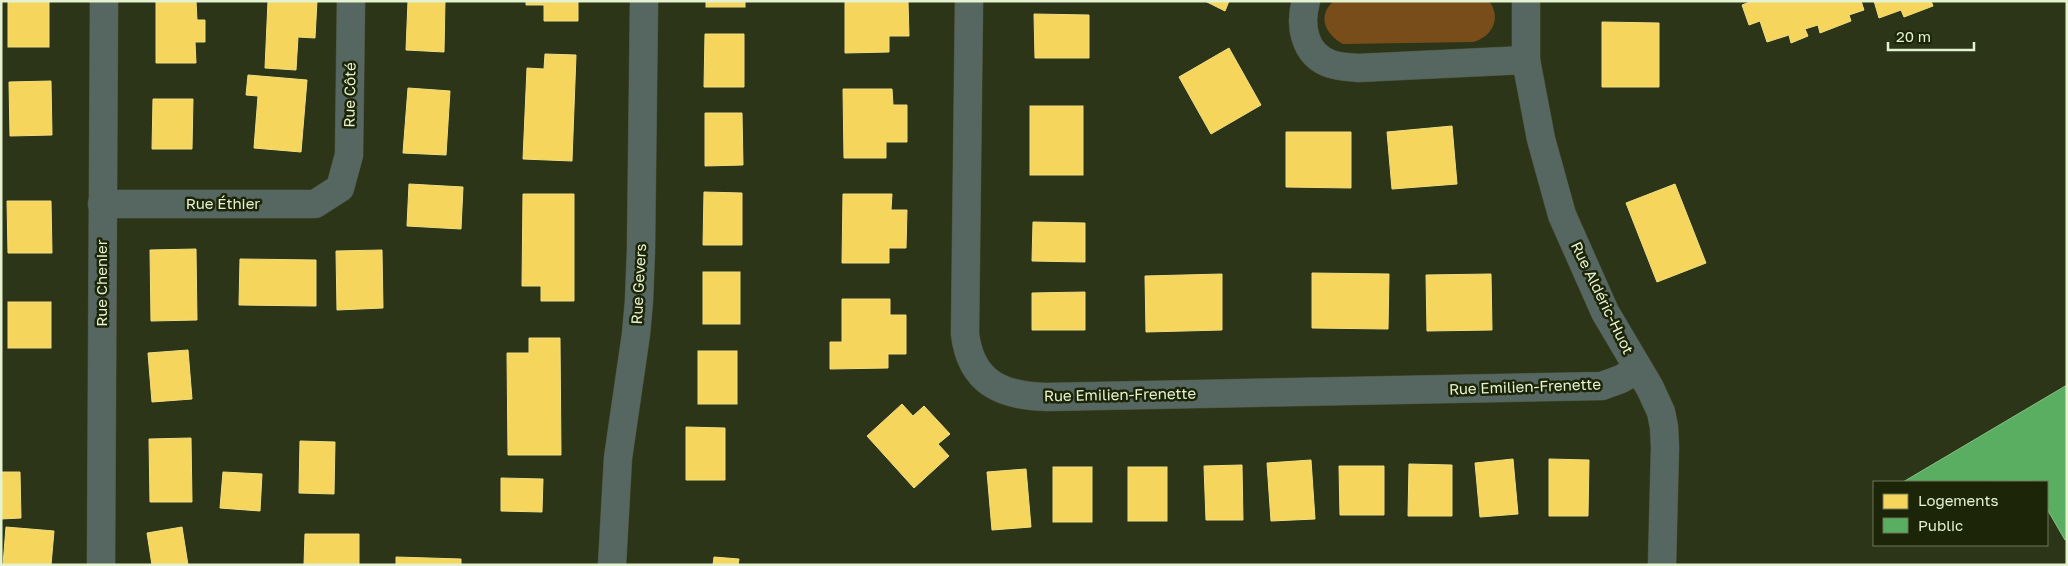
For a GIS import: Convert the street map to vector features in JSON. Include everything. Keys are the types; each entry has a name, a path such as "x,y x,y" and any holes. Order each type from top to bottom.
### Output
{"street":[{"name":"Rue Chenier","path":"101,565 104,1"},
{"name":"Rue Côté","path":"340,188 350,155 351,1"},
{"name":"Rue Gevers","path":"612,565 617,467 636,334 639,292 644,1"},
{"name":"Rue Emilien-Frenette","path":"969,1 965,334 966,344 977,370 997,388 1012,394 1047,397 1602,386 1621,379 1638,369"},
{"path":"1306,1 1302,23 1308,45 1322,60 1331,64 1358,68 1526,60"},
{"name":"Rue Aldéric-Huot","path":"1526,1 1526,60 1541,139 1562,215 1605,312 1657,402 1664,428 1662,565"},
{"name":"Rue Éthier","path":"102,204 315,204 340,188"}],"shaded area":[{"path":"1334,1 1489,1 1493,7 1495,20 1490,31 1485,36 1473,42 1343,44 1332,36 1325,25 1325,13"}],"building: Logements":[{"path":"8,1 49,1 49,47 8,47"},
{"path":"156,1 196,1 197,20 205,20 205,42 195,42 196,63 156,63"},
{"path":"268,1 317,1 315,38 298,37 296,70 265,68"},
{"path":"408,1 445,1 444,52 406,50"},
{"path":"526,1 578,1 578,21 544,21 544,5 526,5"},
{"path":"706,1 745,1 745,7 706,7"},
{"path":"845,1 908,1 909,36 889,36 889,52 845,53"},
{"path":"1205,1 1229,1 1225,11"},
{"path":"1752,1 1861,1 1864,10 1849,15 1851,21 1820,33 1818,25 1805,29 1808,36 1791,43 1789,35 1767,42 1760,21 1749,25 1742,5"},
{"path":"1874,1 1931,1 1933,6 1904,17 1901,10 1879,18"},
{"path":"1034,14 1089,15 1089,58 1035,58"},
{"path":"1602,22 1659,23 1659,87 1602,87"},
{"path":"705,34 744,34 744,87 704,87"},
{"path":"1229,48 1261,105 1211,134 1179,77"},
{"path":"545,54 576,55 572,161 523,159 527,68 544,69"},
{"path":"248,75 307,80 301,152 254,148 258,96 246,95"},
{"path":"51,81 52,135 10,136 9,82"},
{"path":"408,88 450,91 446,155 403,153"},
{"path":"843,89 892,89 893,105 907,105 907,142 886,142 886,158 844,158"},
{"path":"153,99 193,99 192,149 152,149"},
{"path":"1030,106 1083,106 1083,175 1030,175"},
{"path":"705,113 742,113 743,165 705,166"},
{"path":"1452,126 1457,184 1392,189 1387,132"},
{"path":"1286,132 1351,132 1351,188 1286,187"},
{"path":"409,184 463,187 461,229 407,226"},
{"path":"1675,184 1706,263 1657,282 1626,203"},
{"path":"704,192 742,193 742,245 703,245"},
{"path":"523,194 574,194 574,301 541,301 541,286 522,286"},
{"path":"843,194 892,194 891,210 907,210 906,248 889,248 889,263 842,263"},
{"path":"7,201 51,201 52,253 8,253"},
{"path":"1033,222 1085,223 1085,262 1032,261"},
{"path":"196,249 197,320 151,321 150,250"},
{"path":"382,250 383,308 337,310 336,251"},
{"path":"240,259 316,260 316,306 239,305"},
{"path":"703,272 740,272 740,324 703,324"},
{"path":"1312,273 1389,274 1388,329 1312,328"},
{"path":"1222,274 1222,330 1146,332 1145,276"},
{"path":"1491,274 1492,330 1427,331 1426,275"},
{"path":"1085,292 1085,330 1032,330 1032,293"},
{"path":"842,299 890,299 890,315 906,315 906,354 888,354 888,368 830,369 830,342 842,342"},
{"path":"8,302 51,302 51,348 8,348"},
{"path":"529,338 560,338 561,455 508,455 507,353 529,353"},
{"path":"188,350 192,399 152,402 148,353"},
{"path":"698,351 737,351 737,404 698,404"},
{"path":"902,404 913,416 924,406 950,434 938,444 949,456 914,488 867,436"},
{"path":"686,427 725,428 725,480 686,480"},
{"path":"191,438 192,502 150,502 149,439"},
{"path":"300,441 335,442 334,494 299,493"},
{"path":"1513,459 1518,514 1480,517 1475,463"},
{"path":"1549,459 1589,460 1588,516 1549,516"},
{"path":"1311,460 1315,519 1271,521 1267,463"},
{"path":"1409,464 1452,465 1452,516 1408,516"},
{"path":"1242,465 1243,520 1206,520 1204,466"},
{"path":"1339,466 1384,466 1384,515 1340,515"},
{"path":"1053,467 1092,467 1092,522 1053,522"},
{"path":"1128,467 1167,467 1167,521 1128,521"},
{"path":"1026,469 1031,527 992,530 987,472"},
{"path":"1,472 20,472 21,518 1,519"},
{"path":"223,472 262,474 260,511 220,508"},
{"path":"501,478 543,479 542,512 501,511"},
{"path":"6,527 54,531 51,565 3,565"},
{"path":"182,527 188,565 152,565 147,533"},
{"path":"305,534 359,534 359,565 304,565"},
{"path":"396,557 461,559 461,565 396,565"},
{"path":"714,557 739,559 738,565 713,565"}],"building: Public":[{"path":"2067,385 2067,539 2065,540 2048,511 2048,481 1905,481"}]}
